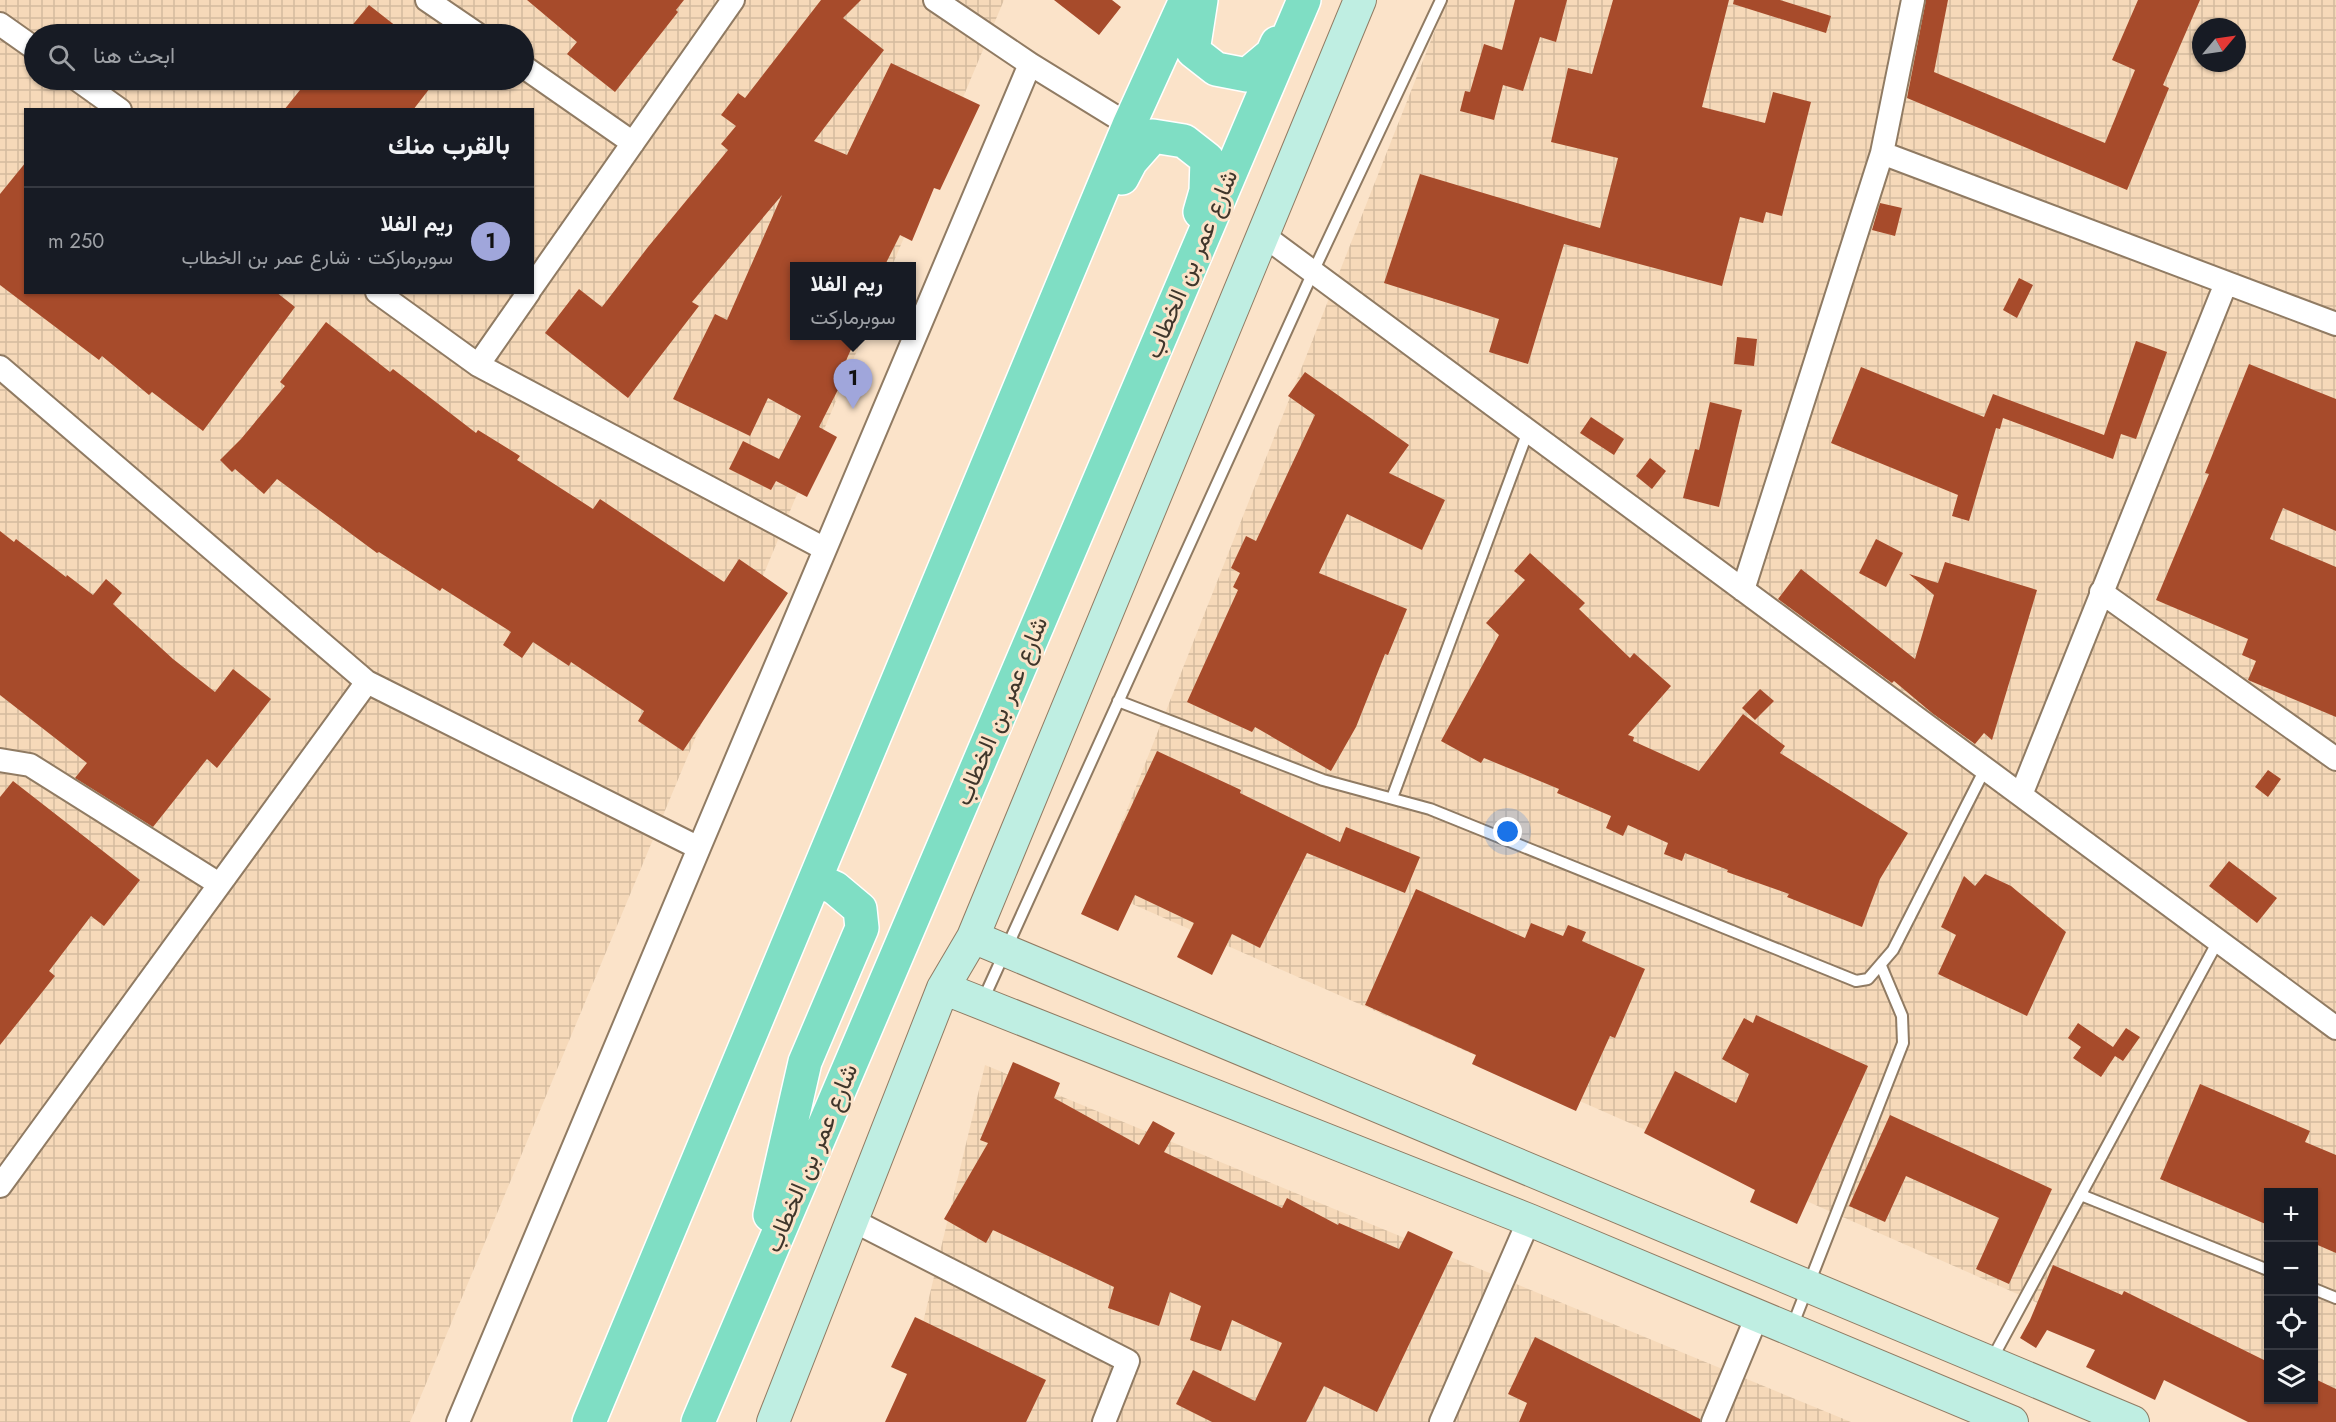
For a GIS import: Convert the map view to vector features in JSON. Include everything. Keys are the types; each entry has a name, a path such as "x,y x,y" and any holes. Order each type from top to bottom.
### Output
{"main road":[{"path":"589,1422 1055,303 1186,0"},
{"path":"1201,0 1193,51 1216,69 1247,75 1272,54 1298,0"},
{"name":"شارع عمر بن الخطاب","path":"698,1422 1304,0"},
{"path":"1055,303 1131,161 1153,135 1184,141 1207,159 1206,191 1164,328"},
{"path":"752,1296 805,1062 862,928 860,909 836,888 815,879"}],"street":[{"path":"427,0 462,24"},
{"path":"534,284 734,0"},
{"path":"935,0 1030,64 1130,125"},
{"path":"773,1422 943,988 974,937 1360,0"},
{"path":"1743,590 1882,153 1913,0"},
{"path":"0,24 24,41"},
{"path":"916,334 1030,64"},
{"path":"534,74 633,143"},
{"path":"92,90 117,108"},
{"path":"1882,153 2336,324"},
{"path":"1263,235 2336,1028"},
{"path":"2021,795 2226,283"},
{"path":"380,294 478,365 825,549"},
{"path":"478,365 528,294"},
{"path":"458,1422 913,340"},
{"path":"0,368 367,682 699,848"},
{"path":"2101,592 2336,759"},
{"path":"0,1186 367,682"},
{"path":"0,760 30,765 219,884"},
{"path":"974,937 2133,1422"},
{"path":"943,988 1529,1220 2012,1422"},
{"path":"852,1220 1128,1361 1104,1422"},
{"path":"1441,1422 1529,1220"},
{"path":"1713,1422 1757,1316"}],"lane":[{"path":"981,1003 1313,272 1441,0"},
{"path":"1392,798 1528,431"},
{"path":"1118,701 1323,780 1430,808 1856,981 1868,979 1893,950 1985,769"},
{"path":"1990,1362 2218,941"},
{"path":"1791,1330 1903,1043 1902,1016 1881,966"},
{"path":"2081,1195 2264,1268"},
{"path":"2318,1290 2336,1298"}],"shaded area":[{"path":"0,0 1004,0 894,262 790,262 790,340 861,340 410,1422 0,1422"},
{"path":"1447,0 2336,0 2336,1422 2308,1422 2267,1404 2318,1404 2318,1188 2264,1188 2264,1403 1096,888"},
{"path":"985,1065 1851,1422 899,1422"}],"building":[{"path":"527,0 684,0 676,10 678,12 615,92 567,54 577,42"},
{"path":"821,0 861,0 843,18 884,50 814,141 847,155 891,63 980,105 940,190 934,188 912,241 900,235 886,262 790,262 790,340 855,340 844,365 849,368 819,427 837,437 807,497 776,481 771,490 729,469 743,441 779,459 801,416 768,398 750,436 673,399 715,314 727,320 782,195 692,302 699,306 628,398 545,333 579,289 602,307 728,150 721,144 736,126 721,115 738,93 745,98"},
{"path":"1054,0 1112,0 1121,7 1099,35"},
{"path":"1515,0 1567,0 1556,42 1540,37 1523,91 1503,85 1494,120 1460,111 1465,91 1470,92 1484,44 1502,50"},
{"path":"1613,0 1729,0 1702,107 1765,123 1773,92 1811,102 1782,216 1766,212 1763,223 1740,217 1722,286 1564,244 1528,364 1489,352 1499,319 1384,283 1420,174 1600,228 1618,158 1551,142 1568,68 1592,74"},
{"path":"1734,0 1780,0 1831,16 1826,33 1733,4"},
{"path":"1926,0 1948,0 1934,72 2105,143 2135,70 2112,60 2138,0 2200,0 2163,85 2169,88 2127,190 1907,98"},
{"path":"369,5 393,24 353,24"},
{"path":"300,90 428,90 415,108 286,108"},
{"path":"24,164 24,294 279,294 295,307 203,431 152,392 149,395 102,356 99,360 0,285 0,194"},
{"path":"1880,203 1902,208 1895,236 1872,230"},
{"path":"2019,278 2033,285 2017,318 2003,310"},
{"path":"326,322 390,372 393,369 476,433 478,430 520,456 517,460 593,509 600,499 724,582 739,559 788,593 683,751 638,721 644,711 571,662 569,666 533,642 522,658 503,645 511,632 442,588 440,591 379,552 377,553 277,479 264,494 235,469 232,472 220,460 241,439 285,386 280,382"},
{"path":"1737,337 1757,339 1754,366 1734,364"},
{"path":"2136,341 2167,352 2136,439 2121,434 2113,459 2003,418 2000,429 1996,428 1969,521 1952,516 1958,495 1831,443 1861,367 1984,417 1993,394 2104,435"},
{"path":"2249,364 2336,399 2336,531 2283,508 2270,539 2336,567 2336,717 2248,680 2256,661 2242,655 2248,639 2156,600 2209,474 2205,473"},
{"path":"1305,372 1409,445 1389,473 1445,500 1422,550 1347,514 1319,573 1407,609 1388,655 1385,654 1356,727 1331,771 1255,727 1252,732 1187,702 1238,590 1233,587 1240,573 1231,568 1246,536 1256,541 1315,415 1288,396"},
{"path":"1710,402 1742,410 1719,507 1683,498 1695,449 1699,450"},
{"path":"1591,417 1624,439 1614,455 1580,433"},
{"path":"1650,458 1666,471 1652,489 1636,476"},
{"path":"0,531 14,542 16,539 93,595 106,579 122,593 113,604 173,659 215,692 233,669 271,699 217,768 207,759 153,827 75,778 87,763 0,695"},
{"path":"1876,539 1903,553 1886,587 1859,573"},
{"path":"1530,553 1585,603 1579,609 1630,658 1634,653 1671,686 1628,735 1634,737 1633,741 1699,771 1743,714 1785,746 1780,753 1908,833 1880,879 1862,927 1787,897 1789,894 1727,872 1728,870 1685,853 1682,861 1664,854 1668,843 1628,825 1623,836 1606,828 1611,816 1557,793 1559,789 1484,758 1481,763 1441,741 1499,635 1486,623 1525,580 1514,571"},
{"path":"1945,562 2037,590 1992,740 1984,733 1975,744 1932,713 1894,681 1892,683 1778,599 1801,569 1915,659 1934,595 1909,574 1938,583"},
{"path":"1760,689 1774,701 1755,720 1742,708"},
{"path":"1157,751 1241,790 1240,793 1340,842 1346,827 1420,857 1405,893 1307,853 1260,948 1232,934 1212,975 1177,957 1194,923 1135,895 1118,931 1081,914"},
{"path":"2268,770 2281,779 2268,797 2255,787"},
{"path":"13,781 140,880 104,926 91,916 49,971 55,976 0,1045 0,797"},
{"path":"2229,861 2277,898 2257,923 2209,886"},
{"path":"1985,874 2011,886 2066,932 2027,1016 1938,974 1956,935 1941,927 1964,876 1975,886"},
{"path":"1416,889 1525,938 1531,923 1563,936 1568,925 1586,932 1582,941 1645,969 1615,1038 1610,1036 1576,1111 1472,1064 1476,1055 1365,1005"},
{"path":"1756,1015 1868,1066 1797,1224 1750,1202 1755,1190 1644,1133 1675,1071 1736,1103 1749,1074 1722,1059 1744,1018 1753,1023"},
{"path":"2078,1023 2113,1047 2126,1028 2140,1037 2123,1061 2115,1056 2101,1077 2073,1058 2081,1047 2068,1038"},
{"path":"1013,1062 1060,1083 1054,1098 1139,1145 1153,1121 1175,1133 1164,1152 1282,1208 1287,1198 1338,1225 1339,1223 1399,1249 1408,1231 1453,1252 1377,1412 1324,1386 1306,1422 1212,1422 1176,1404 1193,1370 1255,1401 1282,1343 1232,1320 1221,1351 1190,1340 1201,1306 1170,1292 1159,1326 1108,1308 1114,1287 993,1230 986,1243 944,1219 988,1143 980,1140"},
{"path":"2200,1084 2310,1131 2305,1142 2336,1155 2336,1253 2318,1245 2318,1188 2264,1188 2264,1223 2160,1179"},
{"path":"1890,1115 2052,1189 2009,1284 1976,1269 1999,1218 1906,1176 1885,1222 1849,1206"},
{"path":"2053,1265 2122,1295 2124,1291 2264,1360 2264,1404 2318,1404 2318,1380 2336,1389 2336,1422 2248,1422 2164,1380 2155,1400 2086,1367 2095,1350 2047,1330 2036,1348 2020,1338"},
{"path":"915,1317 1046,1380 1026,1422 885,1422 907,1374 891,1367"},
{"path":"1535,1337 1700,1419 1700,1422 1519,1422 1527,1403 1508,1394"}],"place":[{"name":"ريم الفلا","path":"853,409"}]}
